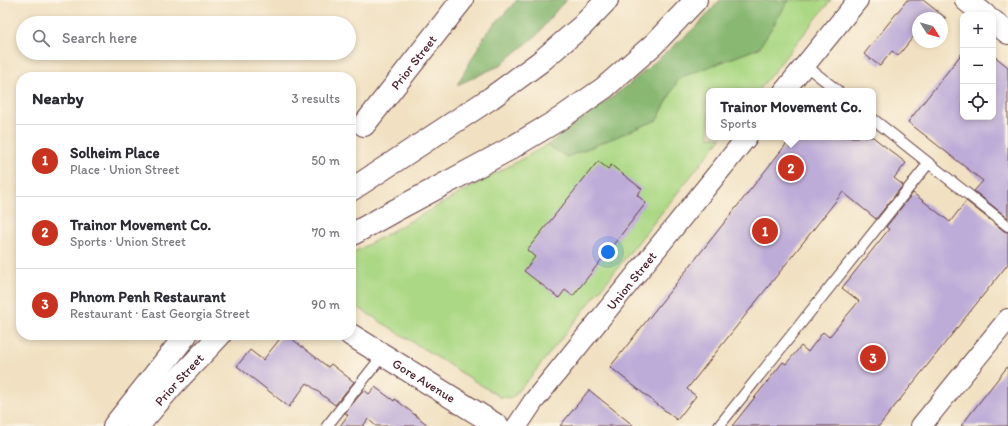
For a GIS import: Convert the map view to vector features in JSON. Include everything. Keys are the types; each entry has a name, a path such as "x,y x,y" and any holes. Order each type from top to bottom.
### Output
{"main road":[{"name":"Prior Street","path":"364,125 462,0"},
{"path":"356,187 491,98 540,62 582,26 607,0"},
{"path":"356,232 394,210 506,152 558,120 604,88 654,44 696,0"},
{"path":"966,0 981,12"},
{"path":"996,24 1008,33"},
{"name":"Gore Avenue","path":"356,338 498,426"},
{"name":"Prior Street","path":"114,426 182,340"},
{"name":"Prior Street","path":"138,426 172,386 215,340"}],"street":[{"path":"786,88 858,0"},
{"name":"Union Street","path":"517,426 533,402 745,140"},
{"path":"921,426 1008,319"}],"lane":[{"path":"804,65 834,88"},
{"path":"876,121 1008,226"},
{"path":"719,426 928,164"},
{"path":"327,426 383,354"}],"green space":[{"path":"517,0 567,0 559,7 537,35 499,66 457,85 487,32"},
{"path":"720,0 789,0 759,48 679,78 657,120 567,157 547,145 627,86 698,25"},
{"path":"789,0 831,0 760,88 706,88 706,140 720,140 529,379 512,398 500,397 356,306 356,251 547,145 567,157 657,120 679,78 759,48"}],"building":[{"path":"907,0 923,0 938,12 912,12 912,38 898,56 892,51 880,66 864,54"},
{"path":"960,56 960,120 996,120 996,57 1008,67 1008,218 974,191 983,181 908,122"},
{"path":"876,139 906,163 894,178 903,185 876,219 843,192 687,389 696,396 677,420 610,367 790,140"},
{"path":"598,161 608,169 611,165 642,189 637,195 646,203 573,296 565,290 559,298 524,271 535,257 527,250"},
{"path":"913,193 950,222 966,201 1004,231 1008,232 1008,264 879,426 732,426 783,362 786,364 801,346 808,352 823,332 829,337 859,301 842,288 889,229 886,227"},
{"path":"279,340 293,340 328,367 331,364 354,382 335,405 307,383 289,407 237,366 250,350 263,360"},
{"path":"1008,366 1008,426 961,426 971,413"},
{"path":"375,387 394,401 395,399 429,426 376,426 368,419 363,426 340,426 348,415 345,413 364,390 369,394"},
{"path":"589,390 634,426 560,426"}],"place":[{"name":"Trainor Movement Co.","path":"791,168"},
{"name":"Solheim Place","path":"765,231"},
{"name":"Phnom Penh Restaurant","path":"873,358"}]}
